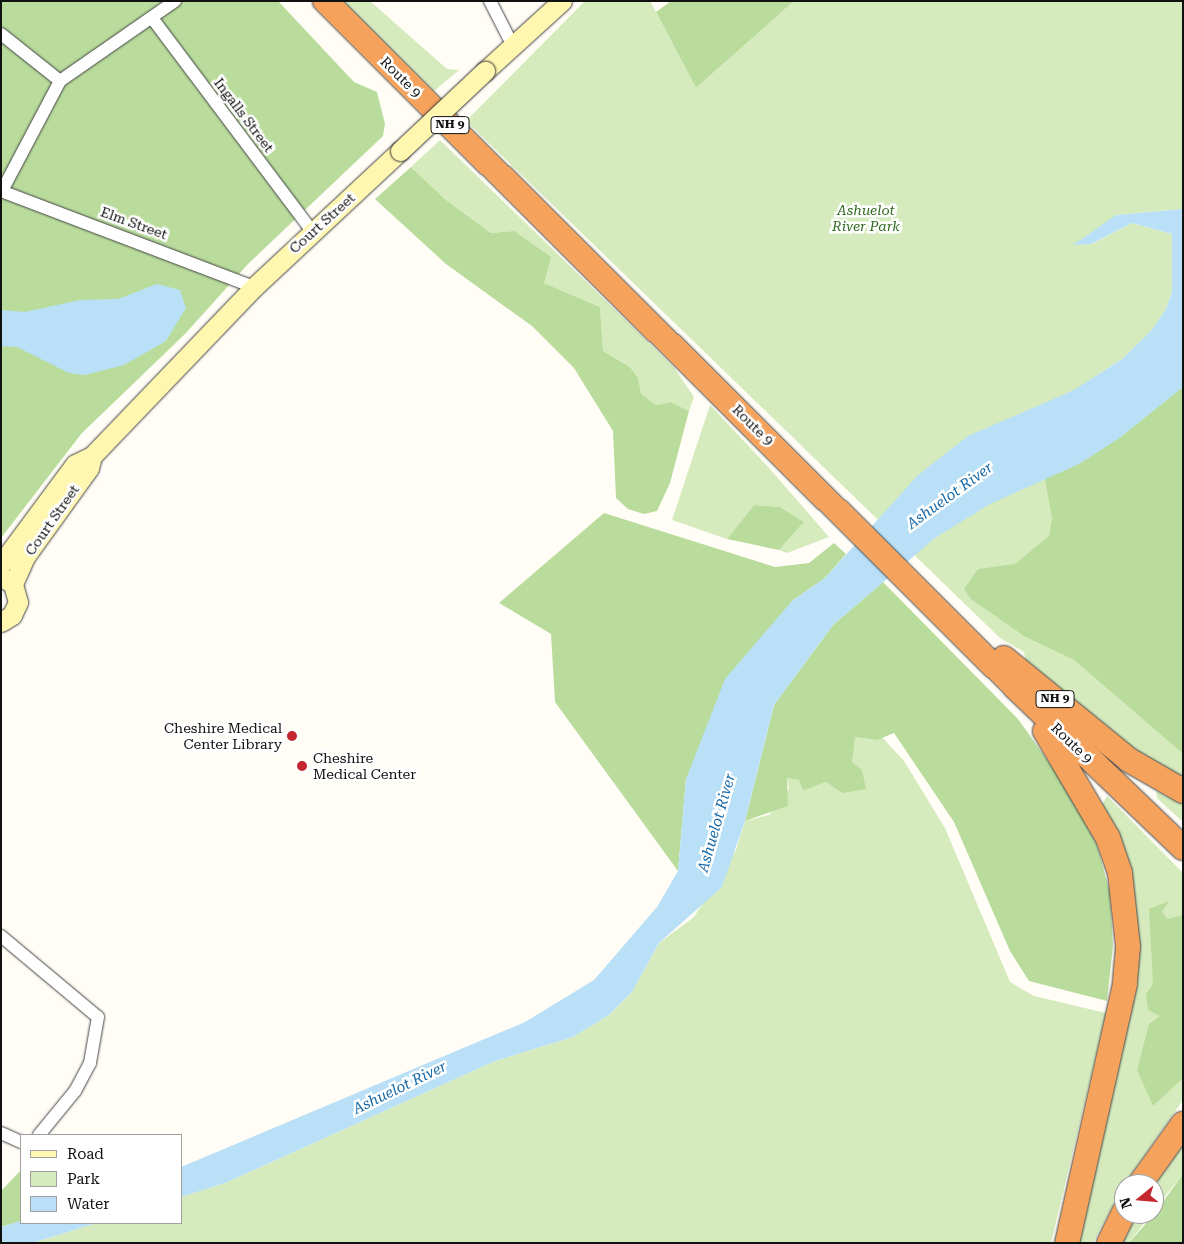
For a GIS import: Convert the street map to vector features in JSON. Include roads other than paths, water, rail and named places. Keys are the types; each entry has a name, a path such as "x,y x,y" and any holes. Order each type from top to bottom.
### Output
{"highway":[{"name":"Route 9","path":"325,1 1014,686 1183,848"},
{"name":"NH 9","path":"931,603 1129,760 1183,791"},
{"path":"1014,686 1093,806 1120,873 1126,909 1125,984 1067,1243"},
{"path":"1147,1174 1183,1124"},
{"path":"1109,1243 1118,1224"}],"main road":[{"name":"Court Street","path":"1,564 76,464 92,456 254,287 312,231 562,1"},
{"name":"Court Street","path":"1,622 16,609 7,580 89,468 92,456"}],"street":[{"path":"2,191 60,81 175,1"},
{"path":"490,1 514,46"},
{"name":"Ingalls Street","path":"152,18 312,231"},
{"path":"1,34 60,81"},
{"name":"Elm Street","path":"2,191 254,287"},
{"path":"1,936 98,1017 90,1063 75,1091 40,1134"},
{"path":"1,1133 20,1142"}],"water":[{"name":"Ashuelot River","path":"1183,209 1183,387 1118,439 1079,464 990,504 935,538 833,625 774,705 745,821 722,887 659,943 632,992 609,1015 573,1037 495,1061 225,1183 182,1197 182,1167 525,1022 594,980 657,907 678,871 686,779 725,679 792,601 825,578 918,475 968,436 1074,390 1122,359 1151,331 1166,309 1172,291 1172,234 1132,223 1091,244 1073,245 1116,215"},
{"path":"157,284 180,290 186,308 166,341 124,365 85,375 69,373 17,347 1,346 1,310 25,312 80,300 118,299"},
{"path":"20,1221 20,1224 94,1224 32,1243 1,1243 1,1227"}],"place":[{"name":"Cheshire Medical Center Library","path":"292,736"},
{"name":"Cheshire Medical Center","path":"302,766"}],"park label":[{"name":"Ashuelot River Park","path":"866,218"}]}
